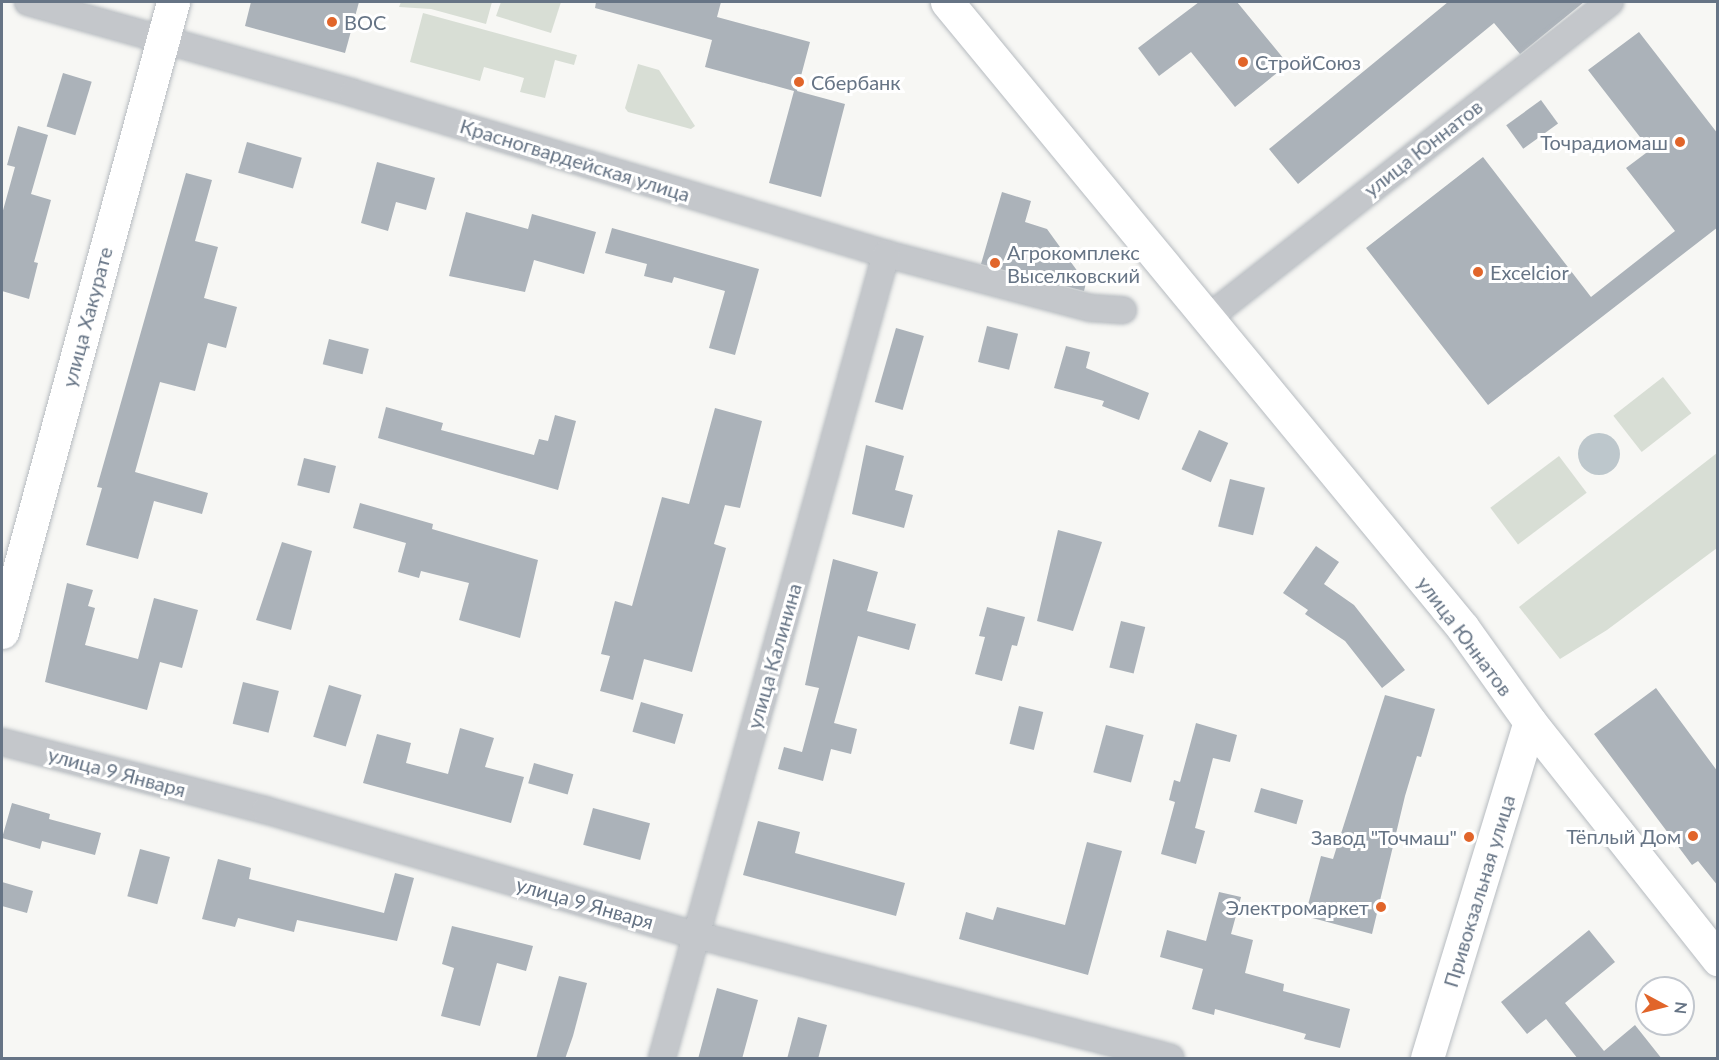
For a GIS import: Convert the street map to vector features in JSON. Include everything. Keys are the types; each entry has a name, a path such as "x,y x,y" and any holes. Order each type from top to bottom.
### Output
{"main road":[{"name":"улица Хакурате","path":"2,632 173,2"},
{"name":"улица Юннатов","path":"947,2 1209,317 1463,628 1530,722 1718,959"},
{"name":"Привокзальная улица","path":"1427,1059 1530,722"}],"street":[{"name":"Красногвардейская улица","path":"28,2 353,93 886,255 1091,308 1123,310"},
{"name":"улица Юннатов","path":"1209,317 1610,2"},
{"name":"улица Калинина","path":"662,1059 886,255"},
{"name":"улица 9 Января","path":"2,742 265,810 696,935 1170,1059"}],"shaded area":[{"path":"401,2 492,2 486,24 431,9 399,7"},
{"path":"501,2 561,2 551,33 496,16"},
{"path":"423,13 577,55 574,65 555,60 545,98 520,92 524,78 484,67 480,81 410,62"},
{"path":"638,64 659,70 695,126 691,129 628,112 625,108"},
{"path":"1663,377 1691,413 1642,452 1613,416"},
{"path":"1599,433 1614,439 1620,454 1614,469 1599,475 1584,469 1578,454 1584,439"},
{"path":"1717,453 1717,548 1607,630 1560,659 1519,607"},
{"path":"1559,456 1587,493 1518,544 1490,508"}],"building":[{"path":"251,2 359,2 345,53 245,26"},
{"path":"596,2 721,2 717,17 810,42 797,91 845,104 821,197 769,183 794,91 705,67 712,40 595,8"},
{"path":"1199,2 1237,2 1288,64 1235,107 1191,52 1159,76 1138,48"},
{"path":"1448,2 1584,2 1520,54 1494,23 1298,184 1269,149"},
{"name":"Excelcior","path":"1639,32 1718,134 1718,227 1488,405 1366,248 1483,157 1591,297 1675,231 1626,168 1650,150 1588,70"},
{"path":"63,73 92,82 75,135 47,127"},
{"path":"1541,100 1558,123 1523,149 1506,125"},
{"path":"18,126 48,135 31,194 51,200 34,262 38,263 29,299 2,291 2,214 15,167 7,165"},
{"path":"247,142 302,158 293,188 238,173"},
{"path":"377,162 435,178 426,210 396,202 388,231 361,223"},
{"path":"186,173 212,180 195,241 218,247 204,298 237,307 226,348 208,343 195,391 160,382 135,472 208,493 202,514 154,501 138,559 86,545 102,488 97,487"},
{"path":"1002,192 1031,201 1025,222 1047,229 1086,283 1084,291 981,264"},
{"path":"466,212 528,229 532,214 596,232 584,274 534,260 525,292 449,276"},
{"path":"612,228 759,269 735,355 709,348 725,291 674,277 672,283 644,276 647,264 605,253"},
{"path":"987,326 1018,334 1009,370 978,362"},
{"path":"896,328 924,336 903,410 875,402"},
{"path":"329,339 369,349 362,374 323,364"},
{"path":"1066,346 1090,352 1086,368 1149,393 1139,420 1102,406 1104,401 1054,388"},
{"path":"386,407 443,423 441,430 534,455 539,439 548,441 555,415 576,421 558,490 378,438"},
{"path":"715,408 762,421 740,508 725,505 714,544 726,548 692,672 644,659 633,700 600,691 610,656 601,654 615,601 632,606 662,497 689,504"},
{"path":"1199,430 1228,443 1211,482 1182,469"},
{"path":"866,445 904,456 895,490 913,495 904,528 852,514"},
{"path":"304,458 336,466 329,493 297,485"},
{"path":"1230,479 1265,488 1253,535 1218,527"},
{"path":"360,503 433,524 432,529 538,560 520,638 459,620 469,583 421,571 419,578 398,572 406,543 353,528"},
{"path":"1058,530 1102,542 1073,631 1037,621"},
{"path":"282,542 312,551 291,630 256,620"},
{"path":"1316,546 1339,562 1324,584 1354,605 1405,670 1382,688 1345,641 1305,614 1308,610 1283,593"},
{"path":"833,559 878,572 867,611 916,624 909,650 858,636 834,723 857,729 851,754 831,749 823,781 778,769 784,747 802,752 819,688 805,685"},
{"path":"67,583 93,590 88,606 95,608 85,645 138,659 154,598 198,610 182,668 160,662 147,710 45,682"},
{"path":"987,607 1025,617 1017,646 1012,645 1002,681 975,674 985,637 979,636"},
{"path":"1121,621 1145,627 1134,674 1109,668"},
{"path":"243,682 279,691 268,733 233,724"},
{"path":"329,685 362,695 346,747 313,737"},
{"path":"1656,688 1718,772 1718,886 1698,861 1692,865 1594,734"},
{"path":"1385,695 1435,709 1421,757 1417,756 1405,796 1372,934 1305,916 1321,856 1333,859"},
{"path":"641,702 683,714 675,744 632,732"},
{"path":"1019,706 1043,712 1034,750 1010,744"},
{"path":"1196,723 1237,735 1230,762 1213,758 1195,828 1205,831 1196,864 1161,854 1175,802 1169,800 1174,780 1180,782"},
{"path":"1106,725 1144,735 1131,782 1093,772"},
{"path":"460,728 494,738 485,767 524,777 511,823 363,783 377,734 411,743 406,763 448,774"},
{"path":"534,763 573,774 568,794 528,783"},
{"path":"1261,788 1303,800 1296,824 1254,812"},
{"path":"12,803 50,814 49,819 101,833 95,855 42,841 40,849 2,838"},
{"path":"593,808 650,823 640,860 583,845"},
{"path":"758,821 800,832 795,853 905,883 896,916 743,875"},
{"path":"1087,842 1122,851 1088,975 959,939 966,912 993,920 997,907 1065,925"},
{"path":"140,849 170,857 157,904 127,896"},
{"path":"218,859 251,868 249,879 384,913 395,873 414,878 397,941 297,920 294,932 238,918 235,927 202,919"},
{"path":"2,882 33,891 27,913 2,906"},
{"path":"1219,892 1241,897 1231,934 1253,940 1245,973 1284,984 1283,991 1350,1009 1340,1048 1304,1039 1306,1034 1215,1009 1214,1015 1192,1009 1203,969 1160,957 1167,930 1206,941"},
{"path":"452,926 533,946 526,971 497,963 480,1026 441,1016 454,968 442,964"},
{"path":"1589,930 1615,962 1565,1003 1604,1051 1635,1025 1635,1036 1644,1036 1662,1059 1578,1059 1546,1019 1527,1034 1501,1002"},
{"path":"559,976 587,983 573,1036 565,1059 536,1059"},
{"path":"717,988 758,1000 742,1059 698,1059"},
{"path":"798,1017 827,1025 818,1059 787,1059"}],"place":[{"name":"ВОС","path":"332,22"},
{"name":"СтройСоюз","path":"1243,62"},
{"name":"Сбербанк","path":"799,82"},
{"name":"Точрадиомаш","path":"1680,142"},
{"name":"Агрокомплекс Выселковский","path":"995,263"},
{"name":"Excelcior","path":"1478,272"},
{"name":"Тёплый Дом","path":"1693,836"},
{"name":"Завод \"Точмаш\"","path":"1469,837"},
{"name":"Электромаркет","path":"1381,907"}]}
